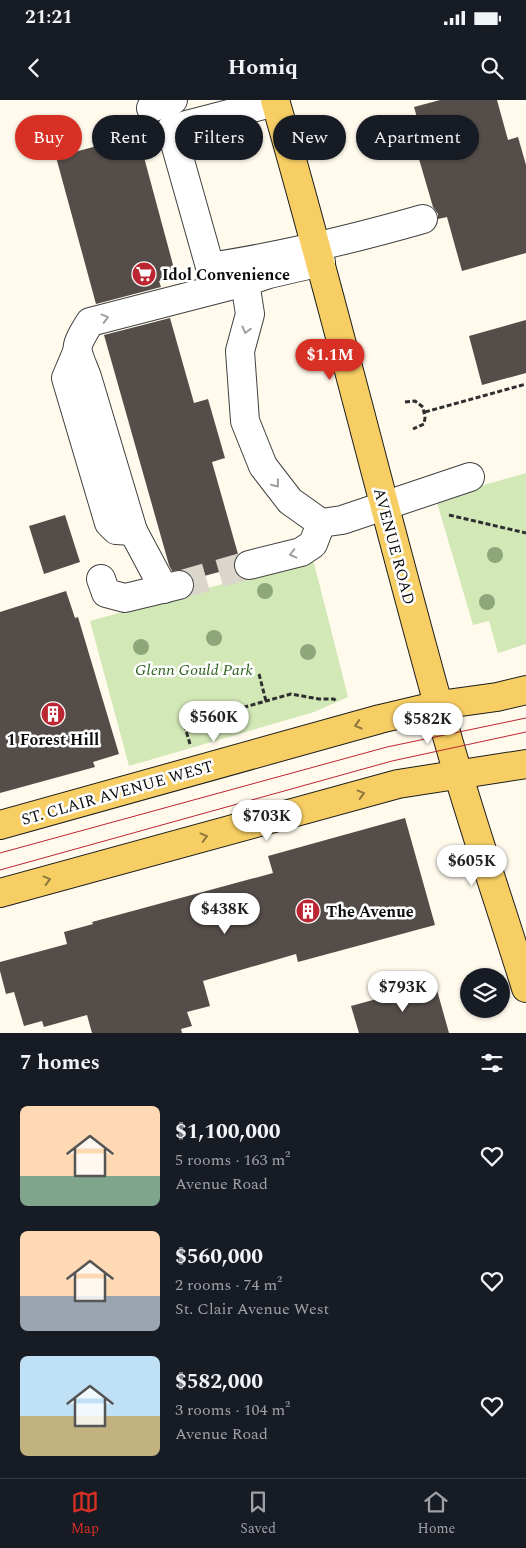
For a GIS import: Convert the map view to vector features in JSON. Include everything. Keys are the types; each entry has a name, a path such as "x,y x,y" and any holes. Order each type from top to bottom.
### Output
{"main road":[{"name":"AVENUE ROAD","path":"275,101 319,254 383,505 458,774 526,988"},
{"name":"ST. CLAIR AVENUE WEST","path":"0,825 380,719 526,690"},
{"path":"0,893 398,784 526,764"}],"lane":[{"path":"275,101 171,129 210,268 265,259 319,254"},
{"path":"100,579 106,593 125,598 171,587 134,531 87,376 77,352 77,344 90,322 245,282 319,254 424,219"},
{"path":"245,282 250,314 240,351 245,421 262,466 290,502 321,523 342,520 470,477"},
{"path":"249,565 300,552 313,544 321,523"}],"path":[{"path":"425,412 526,384"},
{"path":"405,402 415,401 424,407 424,424 413,429"},
{"path":"443,513 526,533"},
{"path":"260,674 266,701"},
{"path":"193,751 184,724 291,694 319,699 334,699 339,704"}],"green space":[{"path":"526,473 526,644 498,653 489,621 473,625 436,499"},
{"name":"Glenn Gould Park","path":"313,559 348,697 314,712 129,766 90,621"}],"building":[{"path":"440,100 497,100 508,140 518,137 526,165 526,253 462,271 447,217 438,219 438,214 433,207 419,160 479,160 479,115 416,115 414,107"},
{"path":"92,147 92,160 145,160 176,276 159,281 161,287 96,304 57,160 82,160 82,150"},
{"path":"170,318 194,403 208,399 225,458 212,462 238,554 234,560 234,568 193,579 184,570 172,571 169,565 104,335"},
{"path":"526,320 526,373 482,385 469,336"},
{"path":"65,515 80,562 44,574 29,526"},
{"name":"1 Forest Hill","path":"66,591 75,618 78,617 119,754 93,762 95,767 0,793 0,612"},
{"path":"405,818 435,925 298,962 296,954 203,981 210,1006 187,1012 192,1026 181,1029 182,1033 92,1033 87,1015 44,1027 42,1021 24,1026 14,992 6,994 0,971 0,962 67,944 64,932 93,924 92,922 273,873 268,856"},
{"path":"435,983 449,1033 359,1033 351,1006"}],"tunnel":[{"path":"179,585 249,565"}],"tram line":[{"path":"0,853 387,747 526,718"},
{"path":"0,870 392,761 526,732"}],"place":[{"name":"Idol Convenience","path":"144,274"},
{"name":"1 Forest Hill","path":"53,714"},
{"name":"The Avenue","path":"308,911"}]}
